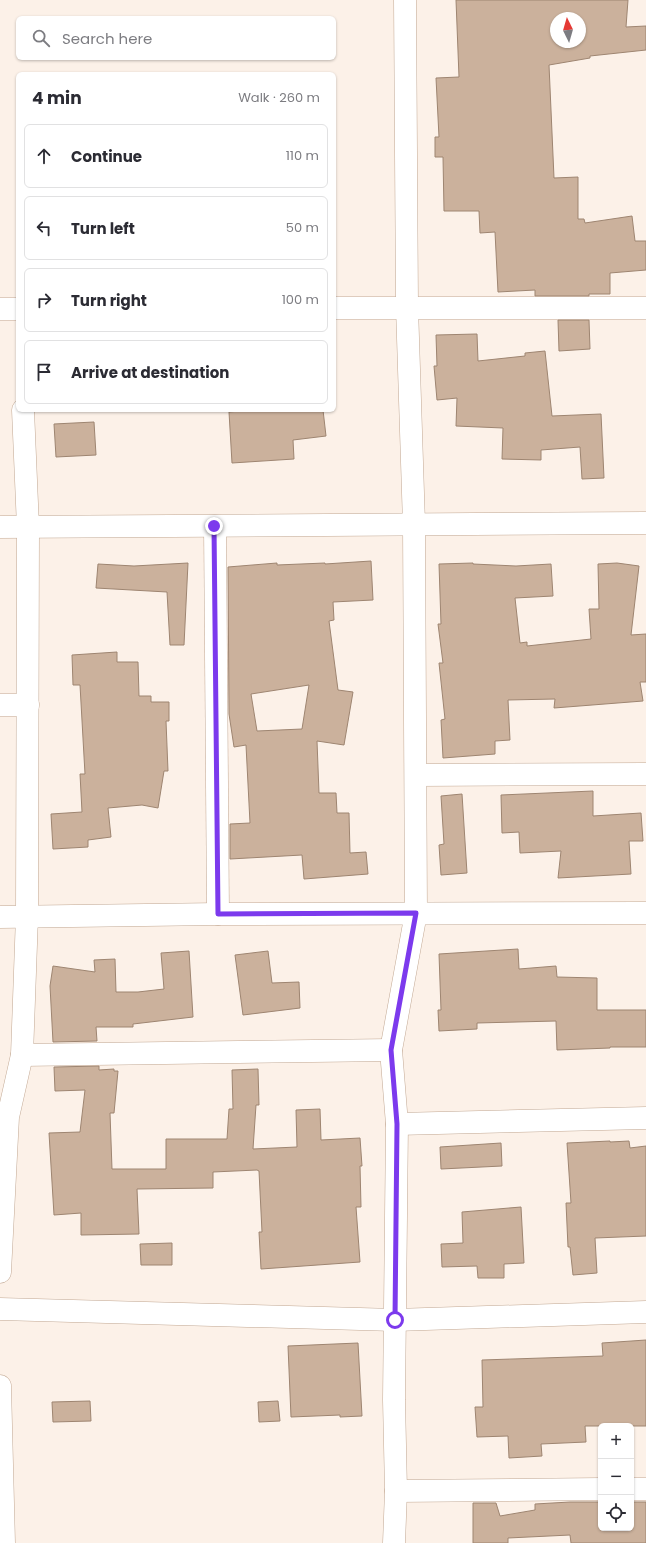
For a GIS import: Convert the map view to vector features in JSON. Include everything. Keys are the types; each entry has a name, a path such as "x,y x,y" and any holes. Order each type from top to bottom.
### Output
{"street":[{"path":"394,1543 396,1491 395,1320 397,1124 391,1050 416,913 414,524 407,307 405,0"},
{"path":"336,308 646,308"},
{"path":"0,310 16,310"},
{"path":"0,1272 4,1117 22,1055 28,916 28,527 23,412"},
{"path":"0,527 646,523"},
{"path":"214,526 218,914"},
{"path":"0,705 28,705"},
{"path":"416,775 646,774"},
{"path":"0,917 218,914 646,912"},
{"path":"22,1055 391,1050"},
{"path":"397,1124 646,1118"},
{"path":"0,1309 395,1320 646,1312"},
{"path":"0,1386 4,1543"},
{"path":"396,1491 598,1489"},
{"path":"634,1489 646,1489"}],"building":[{"path":"456,0 628,0 626,27 646,26 646,50 590,56 590,58 549,65 554,178 578,177 578,219 584,219 585,223 632,216 635,241 646,241 646,270 610,273 610,294 589,294 589,296 535,296 535,290 498,292 495,232 480,233 479,211 444,211 443,157 435,157 435,137 439,137 436,78 459,77"},
{"path":"558,320 589,320 590,349 559,351"},
{"path":"477,334 478,361 525,356 525,353 545,351 552,416 601,414 604,478 582,479 580,447 541,450 541,460 502,459 503,428 456,426 457,398 437,400 434,366 437,366 436,335"},
{"path":"229,412 323,412 326,436 293,440 294,459 232,463"},
{"path":"94,422 96,455 56,457 54,424"},
{"path":"371,561 373,600 333,602 334,620 329,621 338,690 353,692 344,745 317,741 319,793 336,793 337,813 349,813 350,853 366,852 368,874 304,879 302,855 230,859 230,824 250,823 246,745 234,747 229,714 228,567 277,563 277,565","holes":["309,685 302,729 257,731 251,694"]},
{"path":"188,563 184,645 170,645 167,592 96,588 98,564 134,566"},
{"path":"473,563 516,566 551,564 553,596 515,598 520,643 527,642 527,646 591,639 589,609 599,609 598,564 617,563 639,566 631,635 646,634 646,682 640,682 643,701 554,708 555,699 508,700 510,740 495,741 495,754 443,758 441,720 445,719 439,663 443,663 438,624 441,624 439,564"},
{"path":"117,652 117,662 138,662 139,696 151,696 151,702 169,702 169,721 166,721 168,771 164,771 158,808 142,805 108,808 111,837 88,840 88,847 53,849 51,814 82,812 80,774 85,774 80,685 73,685 72,655"},
{"path":"593,791 593,816 641,813 643,841 629,841 631,874 558,878 561,851 520,853 519,832 502,833 501,795"},
{"path":"462,794 467,873 441,875 439,845 444,844 441,796"},
{"path":"518,949 519,969 556,966 557,977 597,978 597,1010 646,1010 646,1047 610,1047 557,1050 556,1021 477,1023 477,1029 439,1031 438,1010 441,1010 439,954"},
{"path":"189,951 193,1017 133,1024 133,1027 96,1027 97,1041 53,1042 50,986 53,966 95,972 94,960 115,959 116,992 138,992 164,989 161,953"},
{"path":"268,951 272,983 299,982 300,1008 243,1015 235,955"},
{"path":"99,1066 99,1070 114,1069 114,1071 118,1071 114,1113 110,1113 112,1169 166,1169 166,1139 227,1139 229,1109 233,1109 232,1070 258,1069 259,1105 256,1105 253,1149 297,1147 296,1110 320,1109 321,1140 360,1138 362,1166 360,1166 361,1207 356,1207 360,1262 261,1269 259,1232 262,1232 259,1171 257,1170 213,1172 213,1188 137,1189 139,1234 81,1235 81,1213 54,1215 49,1133 80,1132 85,1090 55,1091 54,1067"},
{"path":"629,1141 630,1148 646,1146 646,1236 595,1238 597,1273 573,1275 570,1247 568,1247 566,1203 571,1203 567,1143"},
{"path":"501,1143 502,1166 441,1169 440,1147"},
{"path":"521,1207 524,1263 504,1264 504,1278 478,1278 477,1266 442,1267 441,1244 463,1243 462,1212"},
{"path":"172,1243 172,1265 141,1265 140,1244"},
{"path":"646,1340 646,1426 634,1426 634,1423 598,1423 598,1426 585,1426 586,1442 541,1444 542,1456 509,1458 508,1436 477,1437 475,1407 483,1407 482,1360 603,1356 602,1343"},
{"path":"358,1343 362,1416 340,1417 340,1415 291,1417 288,1346"},
{"path":"90,1401 91,1421 53,1422 52,1402"},
{"path":"278,1401 280,1421 259,1422 258,1402"},
{"path":"598,1502 598,1531 634,1531 634,1502 646,1502 646,1543 571,1543 570,1535 508,1538 508,1543 473,1543 473,1503 496,1503 500,1516 535,1510 535,1504"}],"route":[{"path":"214,526 218,914 416,913 391,1050 397,1124 395,1320"}]}
